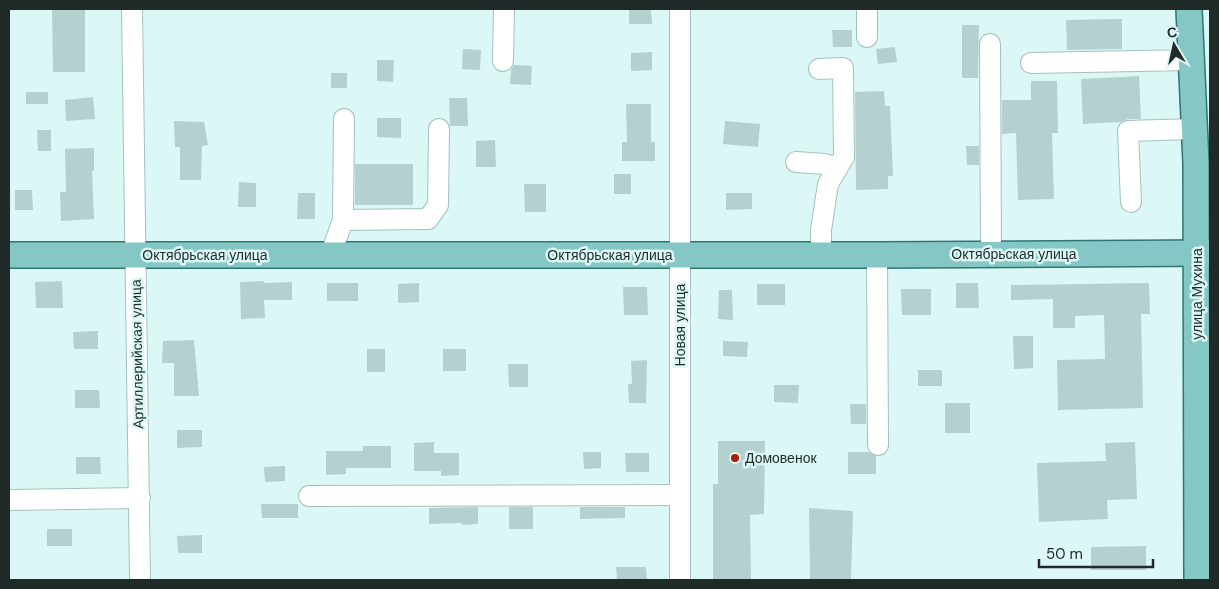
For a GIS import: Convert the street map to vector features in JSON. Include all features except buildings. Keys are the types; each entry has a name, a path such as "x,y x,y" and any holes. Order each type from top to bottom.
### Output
{"main road":[{"name":"улица Мухина","path":"1189,9 1194,129 1203,162 1204,416 1197,580"},
{"name":"Октябрьская улица","path":"9,255 877,255 1204,252"}],"street":[{"name":"Артиллерийская улица","path":"132,9 140,580"},
{"path":"503,61 504,9"},
{"name":"Новая улица","path":"680,9 680,580"},
{"path":"866,9 867,37"},
{"path":"990,44 991,254"},
{"path":"1031,62 1191,60"},
{"path":"819,69 844,68 844,157 828,184 821,230 821,255"},
{"path":"330,256 343,220 344,119"},
{"path":"343,220 428,219 438,205 439,129"},
{"path":"1131,202 1128,131 1194,129"},
{"path":"796,162 825,164 837,169"},
{"path":"877,255 878,445"},
{"path":"309,496 680,495"},
{"path":"9,500 140,498"}],"place":[{"name":"Домовенок","path":"735,458"}]}
